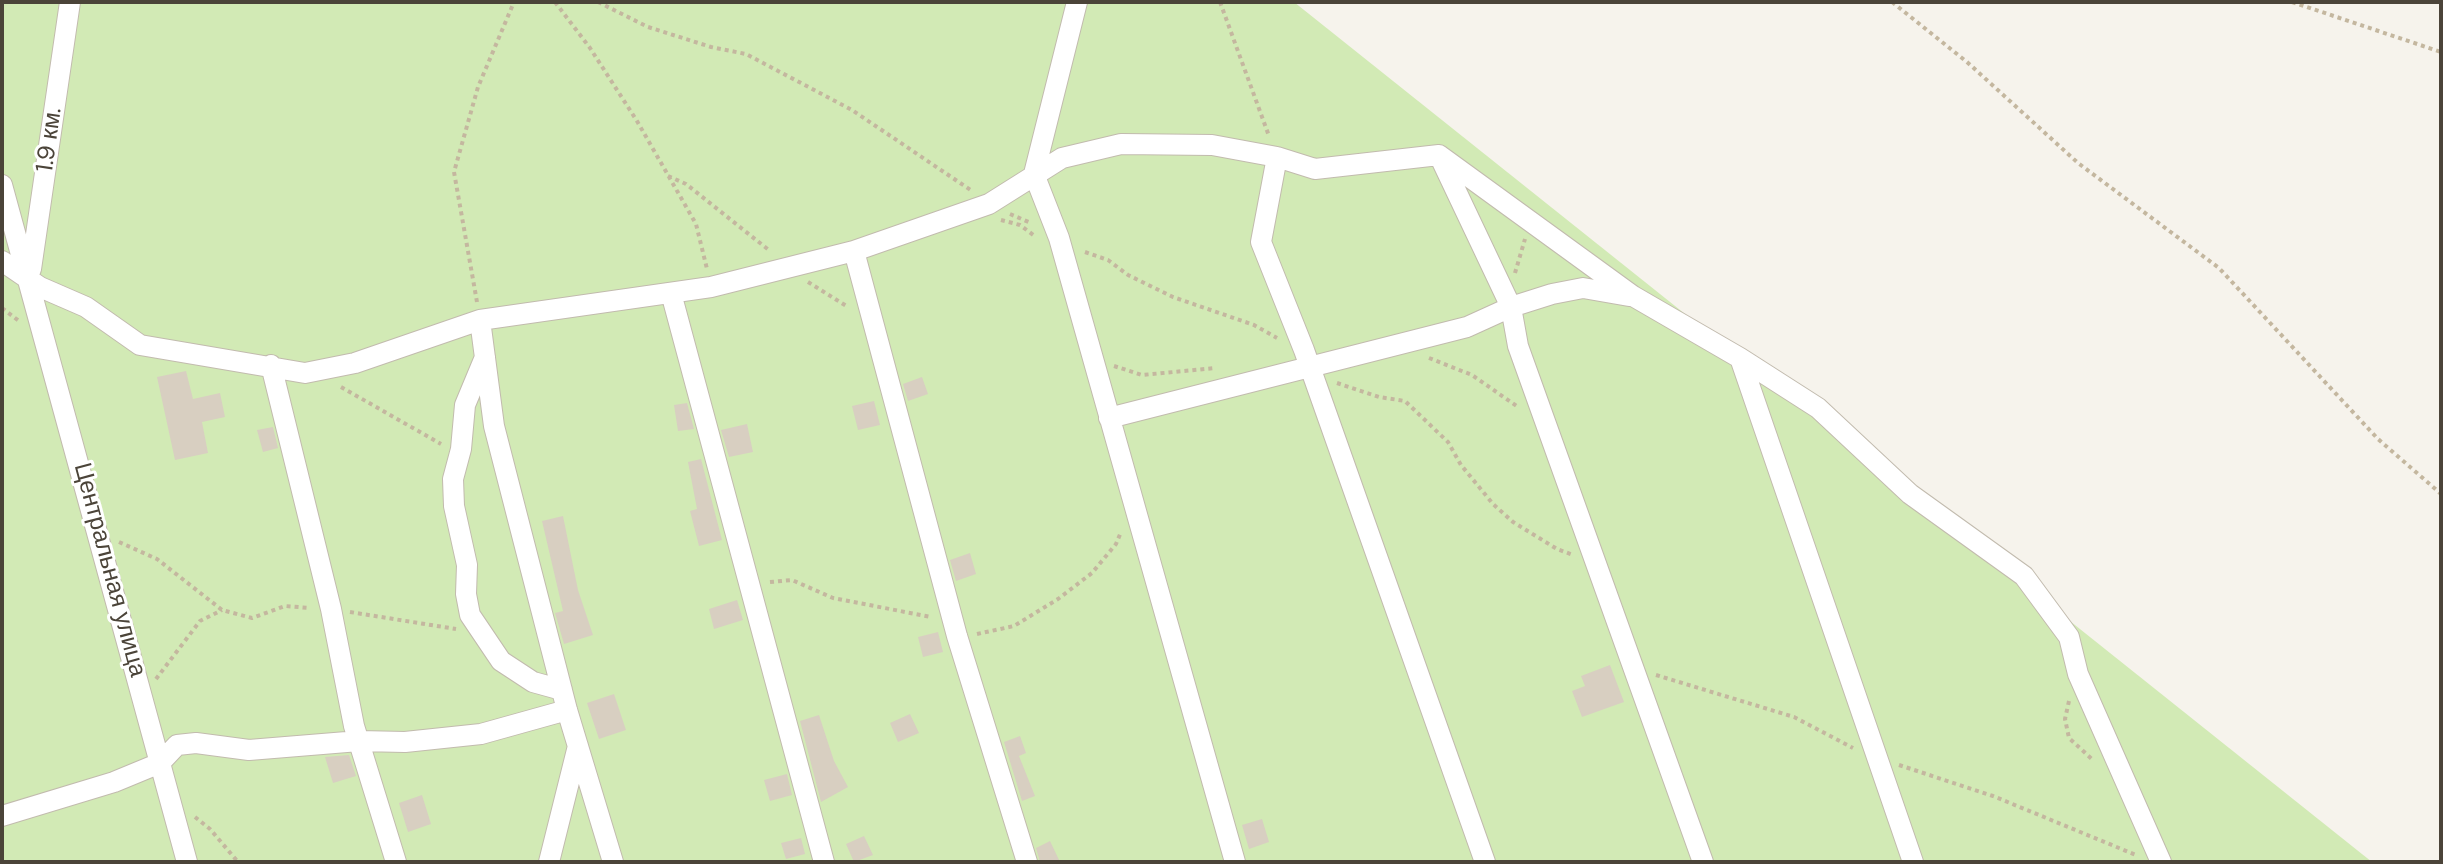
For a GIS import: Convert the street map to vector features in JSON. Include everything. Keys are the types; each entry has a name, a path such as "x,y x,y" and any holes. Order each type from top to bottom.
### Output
{"street":[{"name":"1.9 км.","path":"30,277 70,2"},
{"path":"1077,2 1034,174 1049,239 1088,342 1235,862"},
{"path":"2,261 30,277 40,287 86,307 140,345 305,373 355,363 480,320 711,287 854,251 989,204 1062,158 1121,144 1212,145 1277,157 1315,169 1439,155 1633,296 1818,408 1910,494 2024,576 2069,637 2078,674 2161,862"},
{"path":"1439,155 1511,307 1518,346 1703,862"},
{"path":"1277,157 1261,242 1308,360 1485,862"},
{"name":"Центральная улица","path":"2,185 30,277 187,862"},
{"path":"854,251 954,626 1027,862"},
{"path":"1109,418 1308,360 1467,327 1511,307 1583,288 1633,296"},
{"path":"671,293 824,862"},
{"path":"480,320 494,426 565,700 613,862"},
{"path":"485,357 465,405 461,449 453,479 454,506 467,565 466,594 470,615 501,661 565,700"},
{"path":"1740,358 1913,862"},
{"path":"271,365 331,609 359,741 396,862"},
{"path":"2,816 114,782 160,763 177,745 196,743 249,750 359,741 405,742 481,734 565,700"},
{"path":"549,862 578,746"}],"path":[{"path":"480,320 454,172 478,87 514,2"},
{"path":"555,2 590,48 637,121 696,224 711,287"},
{"path":"598,2 648,27 746,54 892,135 989,204 1049,239"},
{"path":"1220,2 1277,157"},
{"path":"1892,2 1967,62 2078,163 2219,268 2378,439 2441,494"},
{"path":"2292,2 2441,52"},
{"path":"961,214 1020,225 1173,297 1254,325 1346,387 1405,401 1448,442 1461,465 1513,522 1557,549 1595,562"},
{"path":"1511,307 1515,273 1531,219"},
{"path":"1088,342 1107,363 1142,375 1228,367"},
{"path":"1415,358 1428,358 1472,375 1526,416"},
{"path":"338,386 419,433 449,448 461,449"},
{"path":"747,584 792,580 833,598 927,616 980,635 1014,626 1092,573 1116,544 1132,499"},
{"path":"99,534 157,559 222,610 252,618 285,606 331,609 482,634"},
{"path":"143,697 200,621 222,610"},
{"path":"170,799 210,829 238,862"}],"green space":[{"path":"2,2 1294,2 2372,862 2,862"}],"building":[{"path":"186,371 193,399 220,393 225,417 202,422 208,453 175,460 157,377"},
{"path":"922,377 928,394 908,401 903,384"},
{"path":"874,401 880,425 858,430 852,406"},
{"path":"687,403 694,429 678,431 674,405"},
{"path":"747,424 753,452 729,457 721,430"},
{"path":"273,427 278,448 263,452 257,430"},
{"path":"701,459 722,540 699,546 690,511 697,509 688,462"},
{"path":"563,516 578,590 593,635 564,644 555,613 563,611 542,521"},
{"path":"970,553 976,574 956,581 950,560"},
{"path":"737,600 743,620 714,629 709,609"},
{"path":"938,632 943,652 923,657 918,637"},
{"path":"1610,665 1624,702 1582,717 1572,691 1585,686 1581,676"},
{"path":"614,694 626,730 599,739 587,703"},
{"path":"910,714 919,733 898,742 890,723"},
{"path":"819,715 834,761 848,787 821,802 800,721"},
{"path":"1020,736 1026,753 1019,756 1035,796 1022,801 1004,742"},
{"path":"349,755 356,776 333,783 325,757"},
{"path":"787,774 792,795 770,801 764,780"},
{"path":"422,795 431,824 408,832 399,803"},
{"path":"1262,819 1269,842 1249,849 1242,825"},
{"path":"864,836 873,855 854,862 846,844"},
{"path":"801,838 805,854 786,859 781,843"},
{"path":"1050,841 1060,862 1040,862 1036,848"}]}
